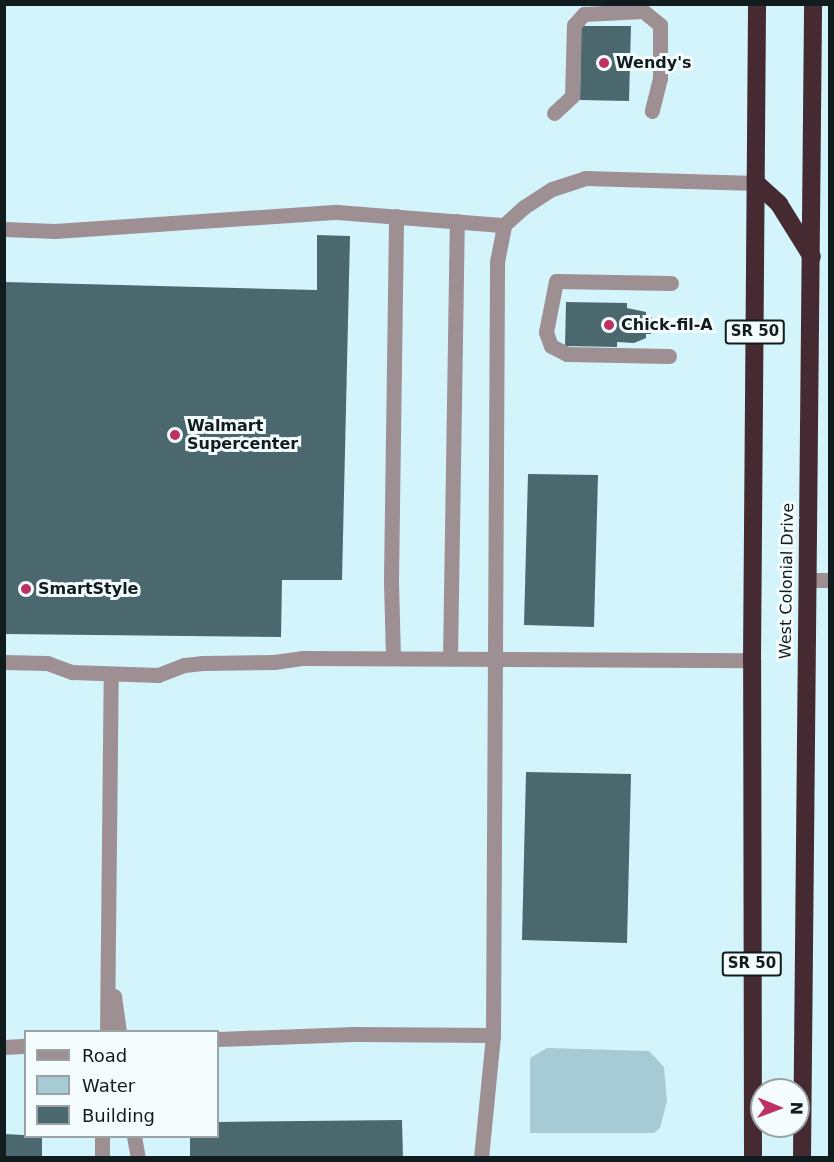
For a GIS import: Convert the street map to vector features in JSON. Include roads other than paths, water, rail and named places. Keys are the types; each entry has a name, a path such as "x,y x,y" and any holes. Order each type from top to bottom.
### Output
{"highway":[{"name":"West Colonial Drive","path":"753,1158 752,660 757,4"},
{"name":"West Colonial Drive","path":"802,1158 813,4"},
{"path":"756,183 779,204 812,257"}],"street":[{"path":"554,113 572,96 574,25 584,14 643,11 660,25 660,78 652,111"},
{"path":"481,1158 493,1035 497,262 504,225 524,207 552,189 585,178 756,183"},
{"path":"4,229 55,231 337,212 504,225"},
{"path":"393,658 391,580 396,216"},
{"path":"450,658 457,221"},
{"path":"669,356 567,354 551,346 546,332 556,281 671,283"},
{"path":"807,580 830,580"},
{"path":"4,662 47,663 72,672 158,675 184,665 274,662 302,658 752,660"},
{"path":"106,1030 111,674"},
{"path":"107,948 119,1030"},
{"path":"219,1040 354,1034 493,1035"},
{"path":"4,1047 24,1046"},
{"path":"102,1138 102,1158"},
{"path":"134,1138 138,1158"}],"water":[{"path":"547,1048 649,1051 664,1067 667,1101 660,1128 654,1133 530,1133 530,1058"}],"place":[{"name":"Wendy's","path":"604,63"},
{"name":"Chick-fil-A","path":"609,325"},
{"name":"Walmart Supercenter","path":"175,435"},
{"name":"SmartStyle","path":"26,589"}]}
